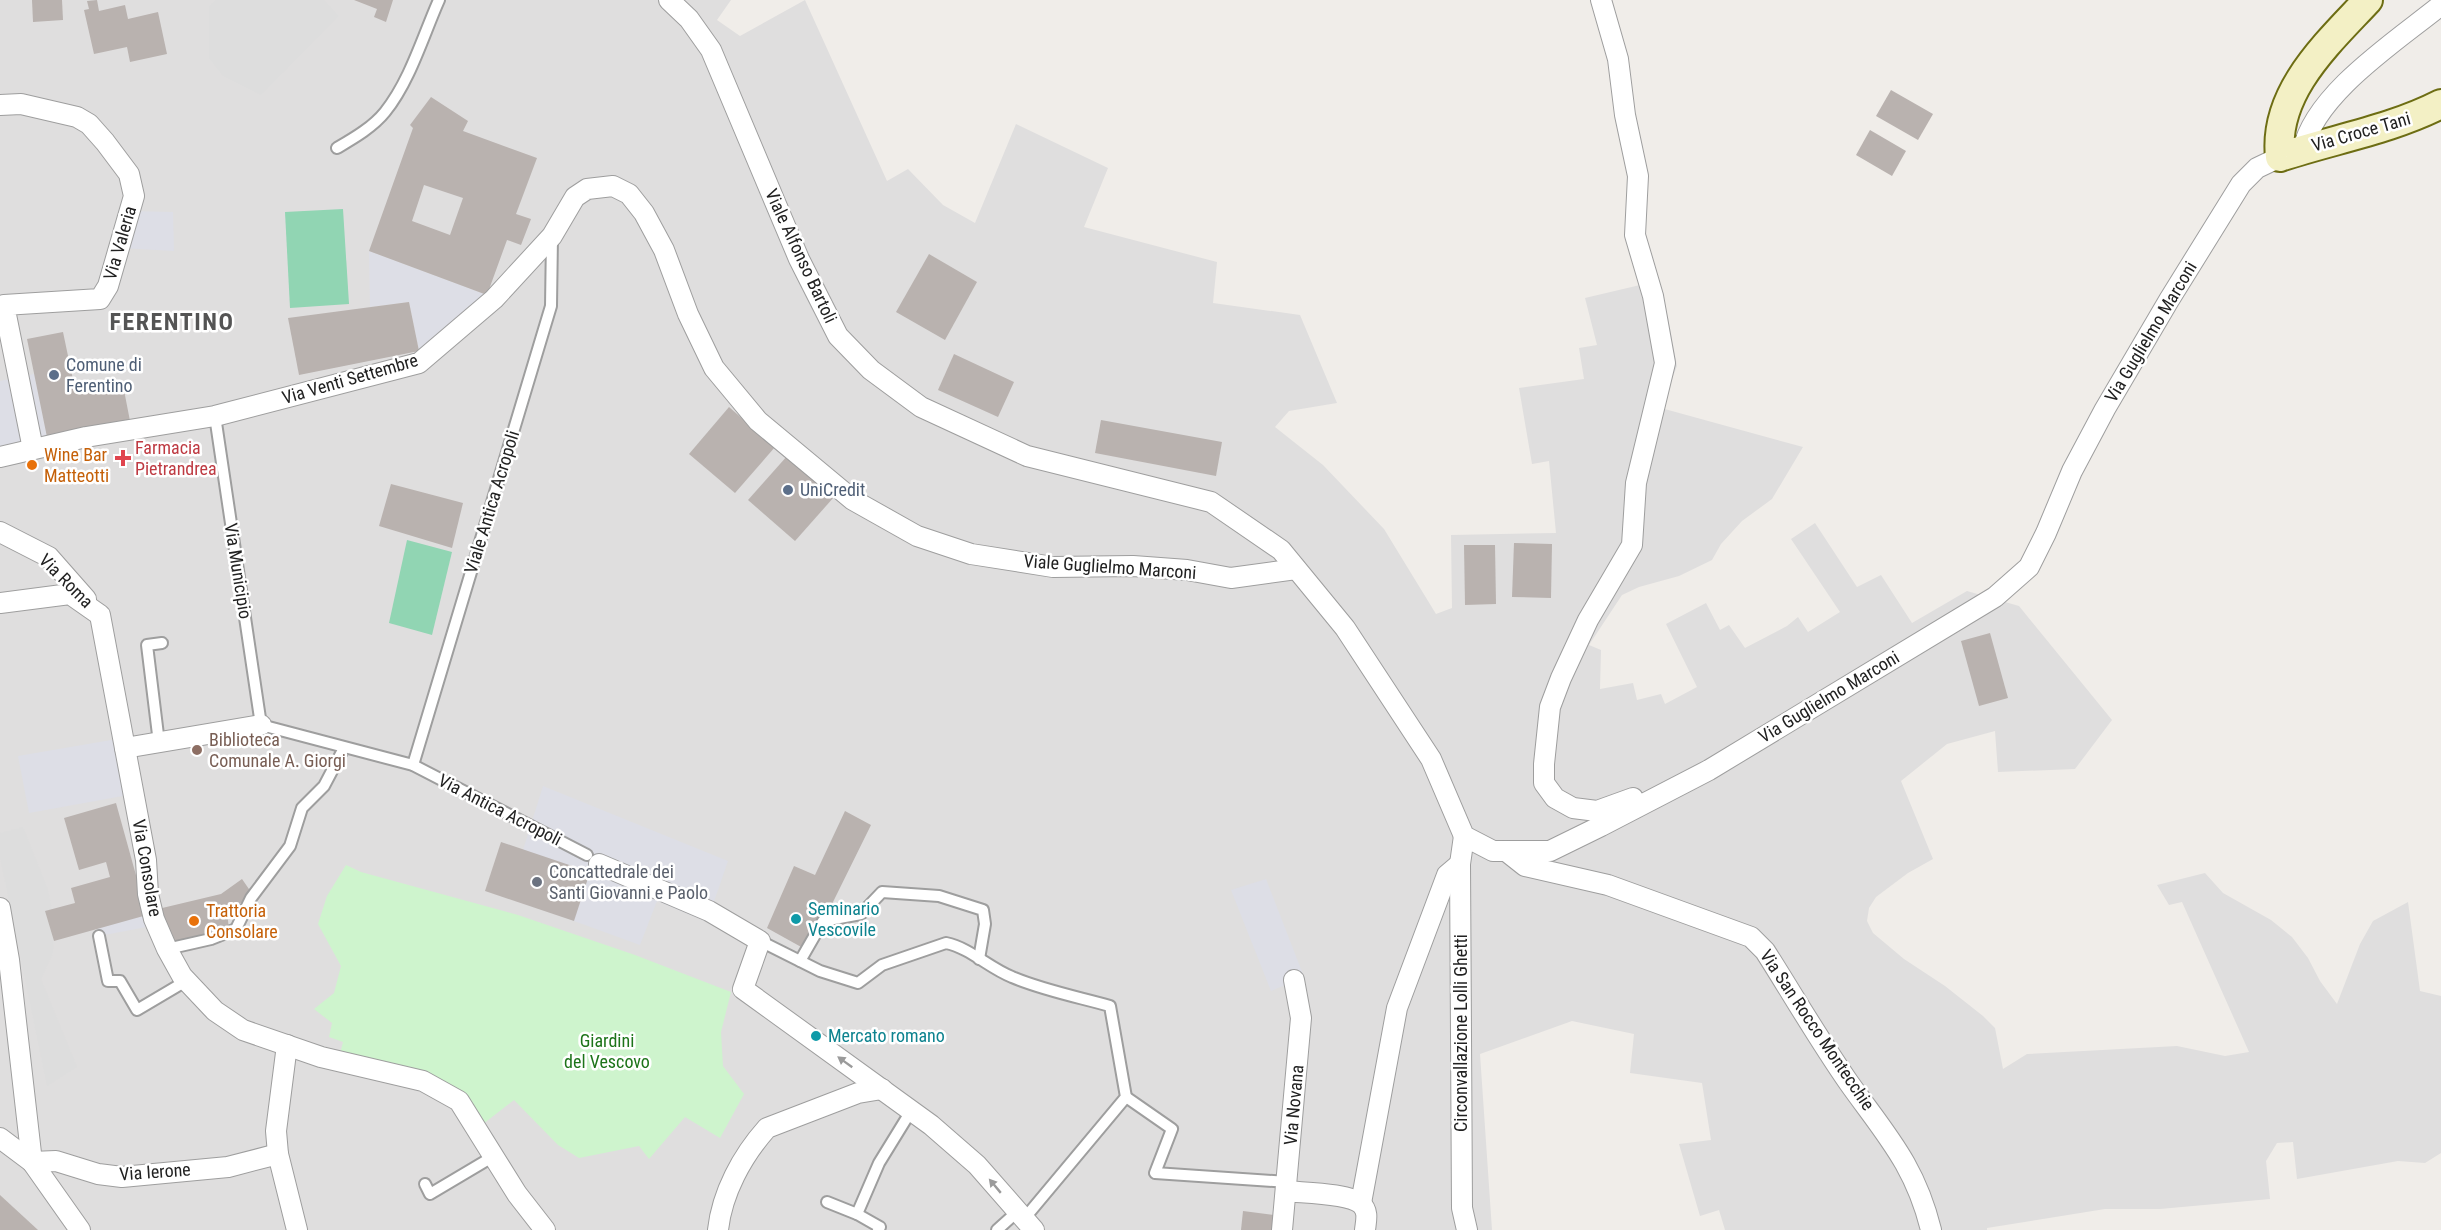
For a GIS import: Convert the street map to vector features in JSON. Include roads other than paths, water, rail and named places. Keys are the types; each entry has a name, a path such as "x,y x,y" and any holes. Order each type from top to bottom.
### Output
{"main road":[{"path":"2291,153 2281,125 2288,102 2306,72 2368,0"},
{"name":"Via Croce Tani","path":"2291,153 2409,120 2441,104"}],"street":[{"name":"Viale Alfonso Bartoli","path":"669,0 689,19 711,50 799,259 838,336 871,370 921,407 1027,456 1211,502 1281,550 1296,569"},
{"path":"1601,0 1618,59 1625,115 1638,176 1635,236 1653,296 1665,363 1636,483 1632,545 1583,628 1553,698 1545,740 1544,783 1555,798 1573,808 1597,811 1641,795 1653,799"},
{"path":"2291,153 2314,121 2373,57 2441,5"},
{"name":"Via Valeria","path":"0,105 21,104 57,111 89,124 119,158 129,174 134,196 108,286 100,299 2,306"},
{"name":"Via Guglielmo Marconi","path":"1464,836 1493,851 1550,851 1709,770 1995,597 2029,567 2072,471 2169,300 2241,184 2257,168 2291,153"},
{"name":"Via Venti Settembre","path":"0,457 33,448 215,416 419,363 494,299 552,236 575,197 586,189 613,186 629,194"},
{"name":"Viale Guglielmo Marconi","path":"629,194 644,213 664,250 688,314 714,368 758,421 854,500 917,536 971,554 1053,567 1132,566 1187,570 1231,578 1296,569"},
{"path":"2,306 33,448"},
{"name":"Via Roma","path":"0,532 49,557 100,615"},
{"path":"1296,569 1345,628 1431,759 1464,836"},
{"path":"0,603 69,594 100,615"},
{"name":"Via Consolare","path":"100,615 146,860 148,894 154,919 167,949 186,981 215,1011 243,1030 321,1057 423,1081 459,1101 518,1194 545,1230"},
{"path":"125,748 261,725"},
{"name":"Circonvallazione Lolli Ghetti","path":"1464,836 1460,864 1462,1208 1467,1230"},
{"name":"Via San Rocco Montecchie","path":"1506,851 1526,866 1608,885 1751,937 1765,951 1849,1083 1896,1145 1911,1172 1931,1230"},
{"path":"593,859 709,911 760,941 742,989 882,1089 977,1165 1025,1221"},
{"path":"1365,1230 1367,1216 1361,1203 1397,1008 1447,875 1460,864"},
{"path":"0,908 9,960 32,1162"},
{"name":"Via Novana","path":"1282,1230 1301,1018 1294,980"},
{"path":"287,1045 276,1131 278,1154 297,1230"},
{"path":"718,1230 720,1207 757,1139 767,1128 858,1093 882,1089"},
{"path":"0,1138 32,1162 80,1230"},
{"name":"Via Ierone","path":"32,1162 56,1161 98,1174 122,1177 228,1167 278,1154"},
{"path":"1287,1187 1346,1197 1361,1203"}],"lane":[{"path":"337,148 360,134 385,112 403,81 439,0"},
{"name":"Viale Antica Acropoli","path":"413,765 551,306 552,236"},
{"name":"Via Municipio","path":"215,416 261,725"},
{"path":"159,743 147,645 162,643"},
{"name":"Via Antica Acropoli","path":"261,725 413,765 593,859"},
{"path":"167,949 210,939 236,929 251,898 290,846 302,808 324,786 345,748"},
{"path":"800,961 823,921 861,914 882,892 939,896 983,910 985,924 979,959"},
{"path":"99,936 108,981 120,981 137,1010 186,981"},
{"path":"760,941 820,971 858,983 882,965 946,943 956,945 1015,979 1110,1006 1126,1097 1172,1129 1155,1173 1287,1187"},
{"path":"997,1230 1025,1221 1126,1097"},
{"path":"857,1214 879,1163 911,1111"},
{"path":"425,1184 430,1194 494,1156"},
{"path":"827,1203 857,1214 880,1227 878,1230"}],"place":[{"name":"Comune di Ferentino","path":"54,375"},
{"name":"Farmacia Pietrandrea","path":"123,458"},
{"name":"Wine Bar Matteotti","path":"32,465"},
{"name":"UniCredit","path":"788,490"},
{"name":"Biblioteca Comunale A. Giorgi","path":"197,750"},
{"name":"Concattedrale dei Santi Giovanni e Paolo","path":"537,882"},
{"name":"Seminario Vescovile","path":"796,919"},
{"name":"Trattoria Consolare","path":"194,921"},
{"name":"Mercato romano","path":"816,1036"}],"district":[{"name":"FERENTINO","path":"172,322"}],"park label":[{"name":"Giardini del Vescovo","path":"607,1051"}]}
